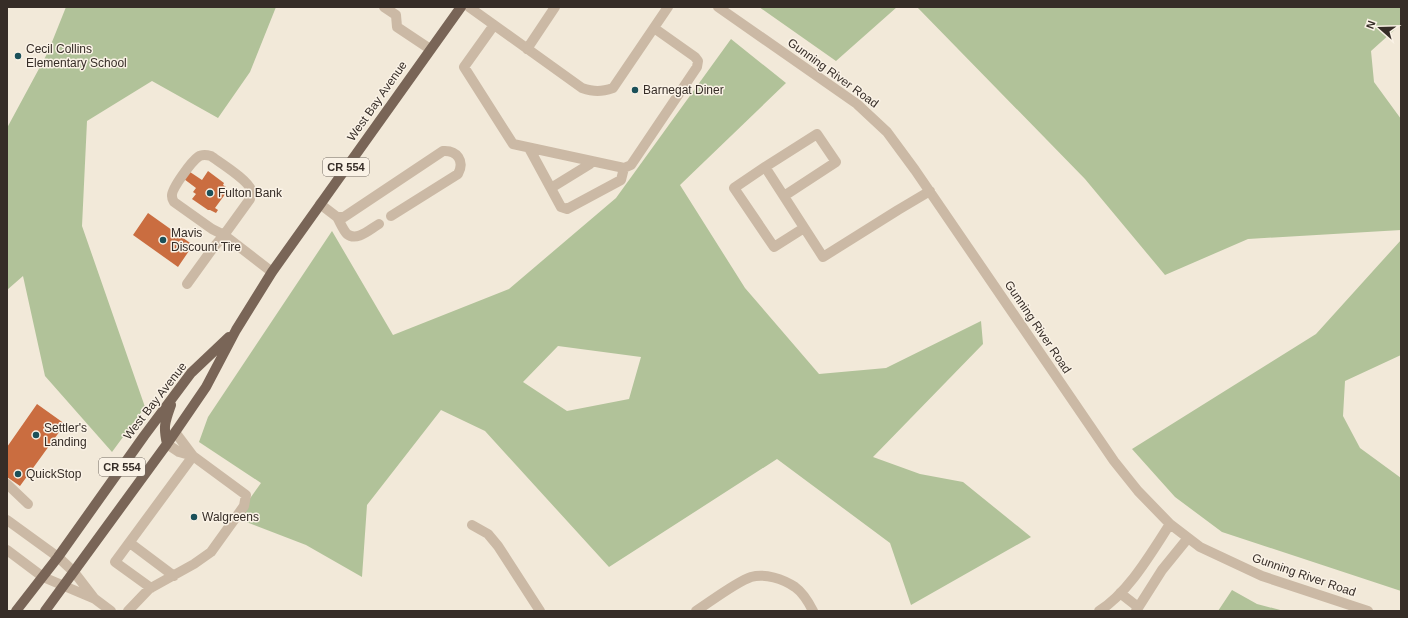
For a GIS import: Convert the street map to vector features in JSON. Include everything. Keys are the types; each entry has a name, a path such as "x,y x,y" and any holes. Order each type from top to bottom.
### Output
{"main road":[{"name":"West Bay Avenue","path":"45,611 167,444 206,387 236,330 272,272 461,7"},
{"name":"West Bay Avenue","path":"16,611 58,557 191,373 236,330"},
{"path":"167,444 164,431 165,422 177,392"}],"street":[{"path":"384,7 396,15 397,27 430,49"},
{"path":"469,7 582,88 593,92 603,92 614,88 668,7"},
{"path":"527,48 555,7"},
{"name":"Gunning River Road","path":"718,7 828,82 857,104 887,132 930,191 1114,461 1138,491 1170,524 1200,547 1262,576 1368,611"},
{"path":"494,25 464,67 513,144 624,168 631,165 697,67 698,61 695,57 654,28"},
{"path":"784,196 836,162 817,134 734,188 774,247 804,228"},
{"path":"529,148 561,207 568,209 621,180 624,168"},
{"path":"337,217 349,215 443,151 449,150 455,153 461,162 461,168 458,174 391,216"},
{"path":"187,284 224,235 250,199 252,193 251,188 243,180 211,156 206,155 199,156 193,161 173,189 172,196 174,202 212,229 224,235 272,272"},
{"path":"550,188 590,164 591,161"},
{"path":"765,167 823,257 930,191"},
{"path":"320,204 337,217 346,233 351,236 358,236 379,224"},
{"path":"128,611 151,588 194,564 211,552 244,506 246,495 193,456 175,432"},
{"path":"167,444 179,452 193,456"},
{"path":"151,588 115,562 193,456"},
{"path":"7,484 28,504 12,498 7,494"},
{"path":"7,520 58,557 74,572 96,599 111,611"},
{"path":"1099,611 1120,593 1138,573 1170,524"},
{"path":"472,525 488,534 498,546 540,611"},
{"path":"1120,593 1137,609 1162,570 1188,538"},
{"path":"130,542 174,576"},
{"path":"7,550 43,577 96,599"},
{"path":"696,611 734,586 751,577 765,575 795,587 814,611"}],"green space":[{"path":"66,7 276,7 250,72 218,118 152,81 87,121 82,226 145,407 112,452 45,376 23,276 7,290 7,128 48,52"},
{"path":"759,7 897,7 836,61"},
{"path":"917,7 1401,7 1401,24 1371,51 1374,82 1401,119 1401,230 1248,239 1165,275 1085,179"},
{"path":"731,39 786,83 680,185 745,288 819,374 886,368 981,321 983,344 873,457 920,474 963,482 1031,537 911,605 890,543 777,459 609,567 485,431 441,410 367,505 362,577 306,545 236,518 261,483 199,442 208,417 332,231 393,335 509,289 616,198","holes":["558,346 641,357 629,399 567,411 523,382"]},
{"path":"1401,240 1401,355 1345,381 1343,416 1360,448 1401,478 1401,591 1222,532 1175,497 1132,449 1316,334"},
{"path":"1232,590 1257,604 1284,611 1218,611"}],"building":[{"name":"Fulton Bank","path":"208,171 224,183 223,185 226,187 223,191 226,193 215,208 218,210 216,213 208,210 192,199 196,194 193,192 196,188 184,179 190,172 202,180"},
{"name":"Mavis Discount Tire","path":"148,213 193,245 178,267 133,235"},
{"name":"Settler's Landing","path":"37,404 65,424 20,486 7,477 7,447"}],"place":[{"name":"Cecil Collins Elementary School","path":"18,56"},
{"name":"Barnegat Diner","path":"635,90"},
{"name":"Fulton Bank","path":"210,193"},
{"name":"Mavis Discount Tire","path":"163,240"},
{"name":"Settler's Landing","path":"36,435"},
{"name":"QuickStop","path":"18,474"},
{"name":"Walgreens","path":"194,517"}]}
